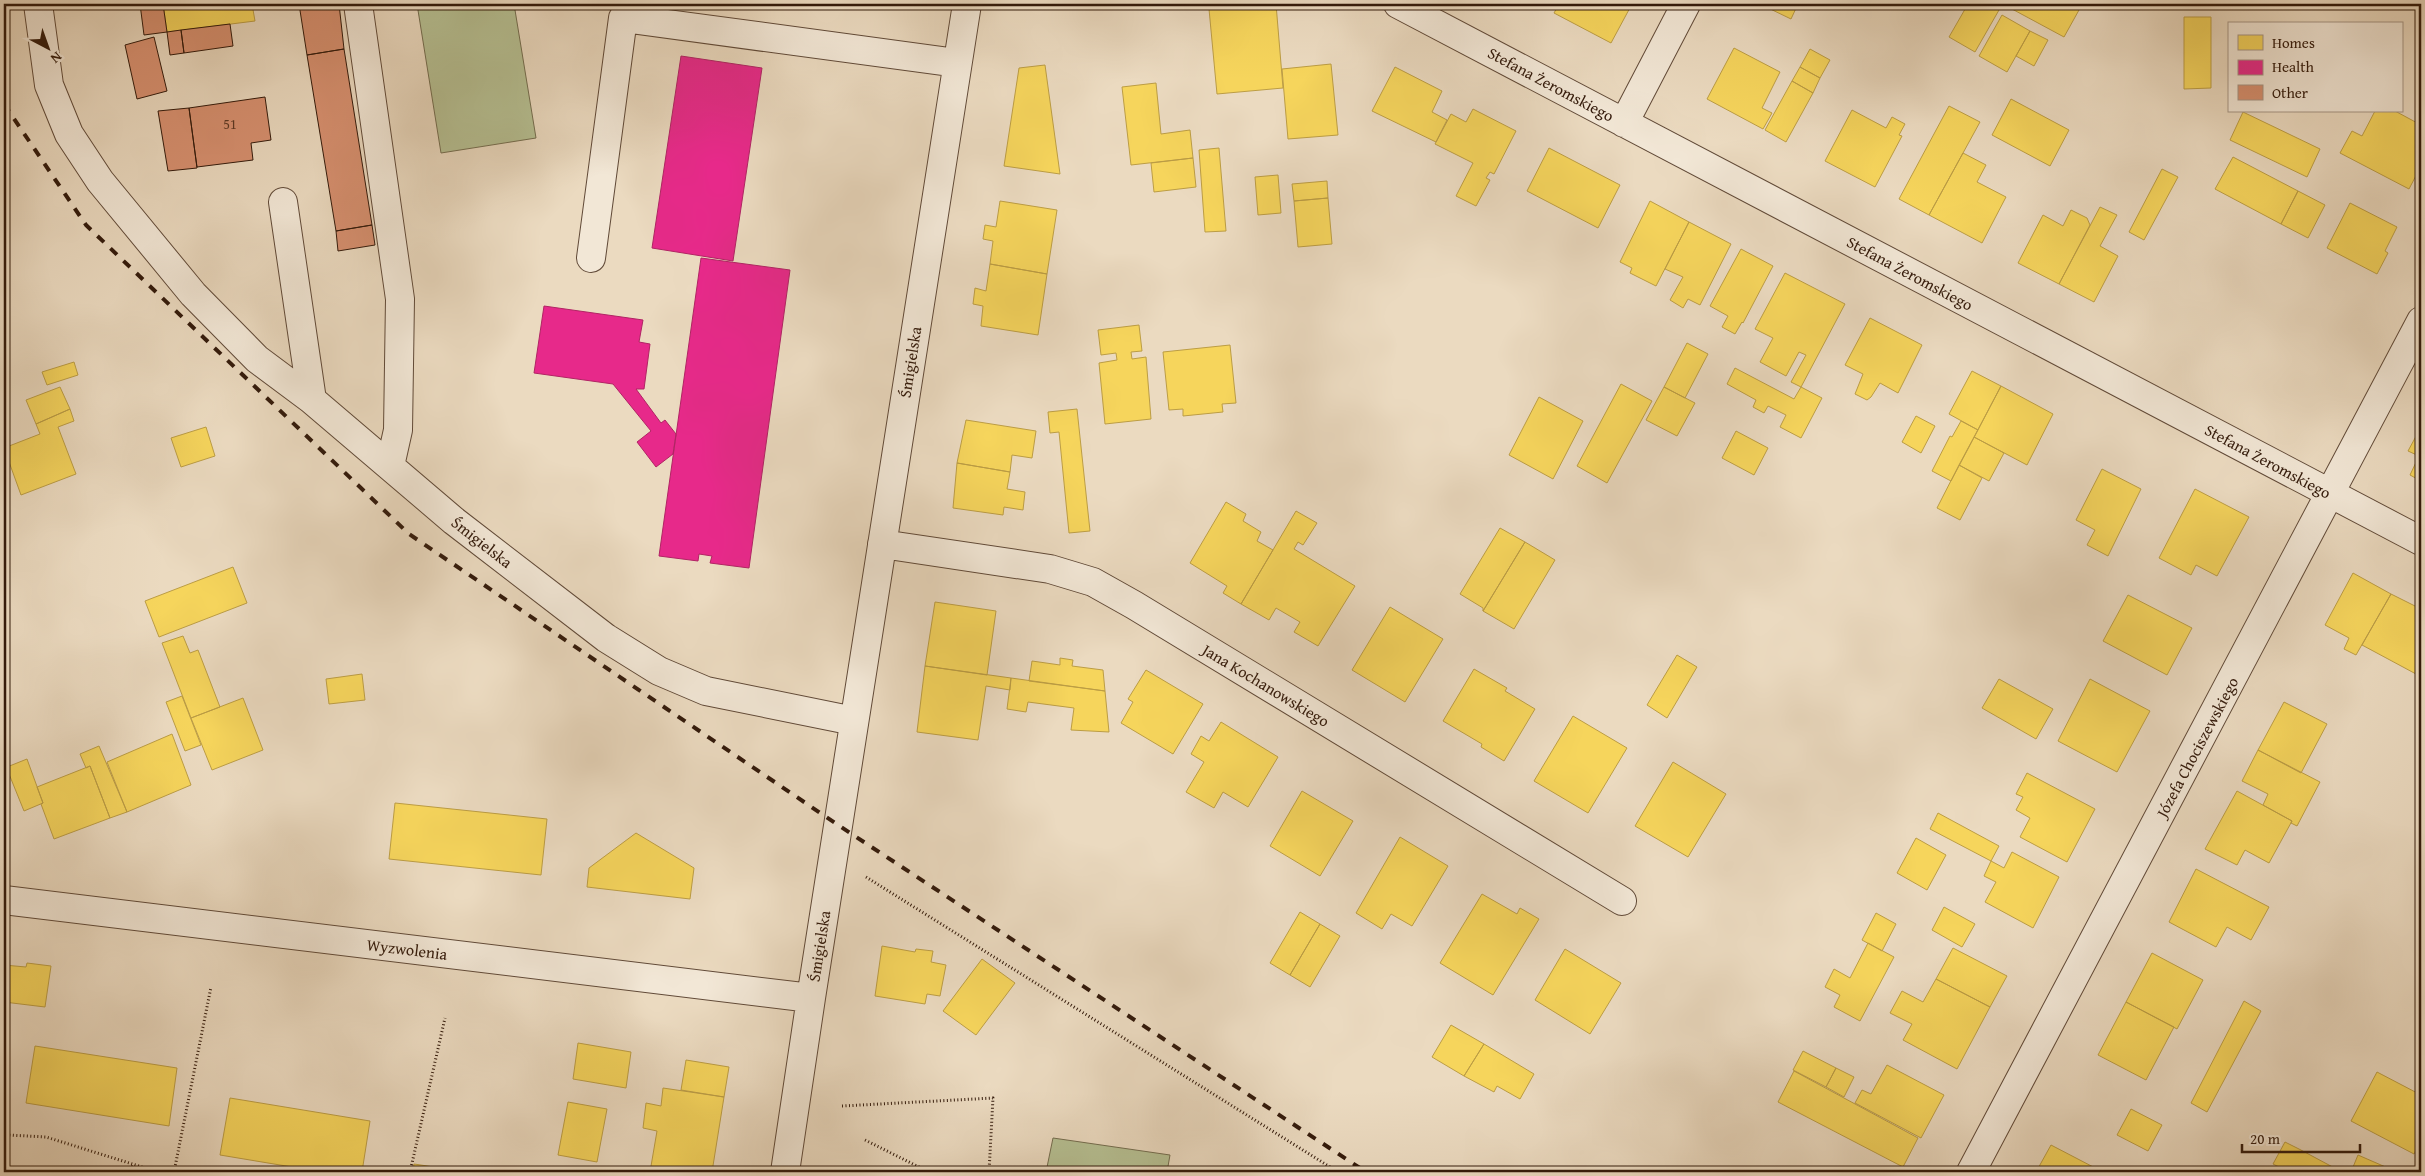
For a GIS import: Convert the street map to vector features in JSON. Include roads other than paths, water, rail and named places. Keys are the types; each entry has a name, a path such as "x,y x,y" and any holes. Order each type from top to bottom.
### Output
{"street":[{"name":"Śmigielska","path":"38,4 49,86 69,134 100,181 193,294 257,360 312,400 454,521 606,638 659,671 706,691 854,721"},
{"path":"358,4 400,299 398,430 390,466"},
{"name":"Śmigielska","path":"785,1172 967,4"},
{"path":"1624,122 1686,4"},
{"name":"Stefana Żeromskiego","path":"1402,5 2421,541"},
{"path":"591,258 623,18 957,63"},
{"path":"283,202 312,400"},
{"name":"Józefa Chociszewskiego","path":"1971,1172 2421,321"},
{"name":"Jana Kochanowskiego","path":"882,544 1050,569 1093,582 1622,901"},
{"name":"Wyzwolenia","path":"4,900 811,998"}],"railway":[{"path":"4,104 86,225 409,534 838,825 1366,1172"}]}
